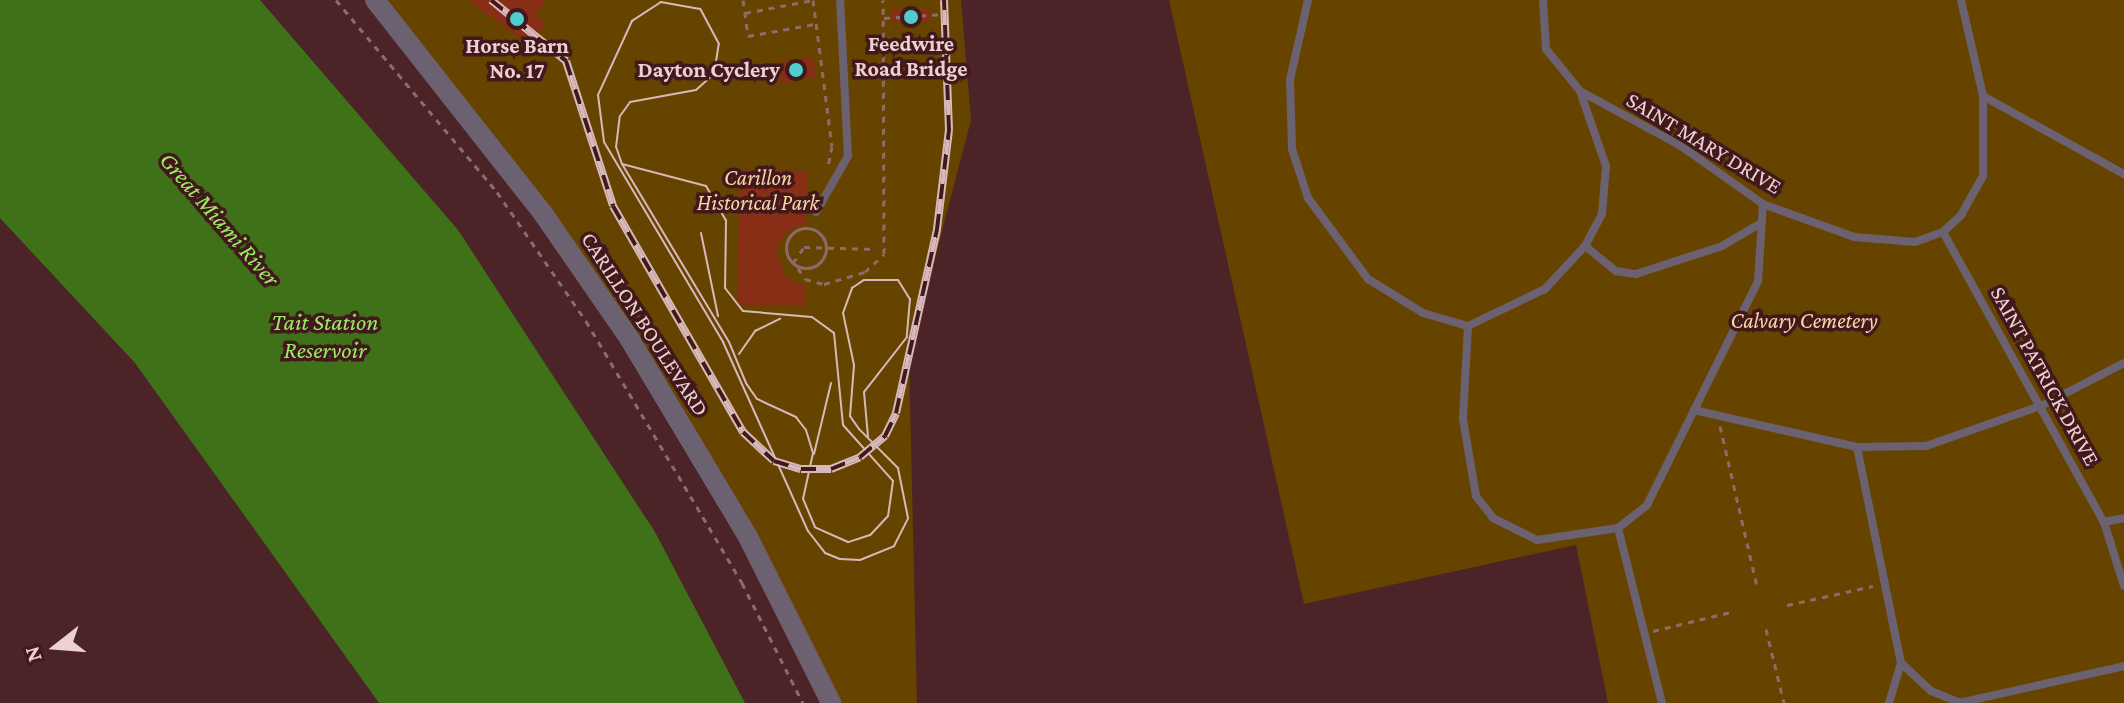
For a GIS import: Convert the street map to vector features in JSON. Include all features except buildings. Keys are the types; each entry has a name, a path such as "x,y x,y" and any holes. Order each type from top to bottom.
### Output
{"street":[{"name":"CARILLON BOULEVARD","path":"375,0 542,212 620,325 727,500 831,703"}],"lane":[{"path":"816,212 848,156 840,0"},
{"path":"1308,0 1290,80 1292,149 1308,198 1368,279 1423,313 1468,326 1545,289 1585,246 1607,192 1606,166 1580,91 1546,49 1543,0"},
{"path":"1943,232 1983,176 1983,96 1961,0"},
{"name":"SAINT MARY DRIVE","path":"1580,91 1681,146 1763,204 1880,241 1915,242 1943,232"},
{"path":"1983,96 2124,174"},
{"path":"1468,326 1463,419 1476,496 1493,518 1537,540 1618,528 1647,505 1758,281 1758,225 1763,204"},
{"path":"1585,246 1616,271 1636,274 1722,246 1758,225"},
{"name":"SAINT PATRICK DRIVE","path":"1943,232 2043,405 2104,522 2124,586"},
{"path":"1694,410 1857,447 1926,446 2043,405 2124,363"},
{"path":"1857,447 1901,663 1889,703"},
{"path":"2104,522 2124,518"},
{"path":"1618,528 1662,703"},
{"path":"1901,663 1931,691 1959,703 2124,666"}],"path":[{"path":"336,0 497,192 586,321 742,583 803,703"},
{"path":"743,0 748,36 817,24"},
{"path":"745,13 813,0 832,146 827,170"},
{"path":"816,212 811,227 785,243 792,264 805,279 824,284 865,272 884,254 883,0"},
{"path":"884,18 944,14"},
{"path":"816,68 822,67"},
{"path":"798,268 815,265 825,253 822,234 811,227"},
{"path":"792,264 804,247 875,249"},
{"path":"1718,416 1757,586"},
{"path":"1787,605 1885,584"},
{"path":"1644,633 1731,612"},
{"path":"1766,629 1784,703"}],"green space":[{"name":"Carillon Historical Park","path":"375,0 961,0 971,120 909,358 917,703 831,703 629,338"},
{"name":"Calvary Cemetery","path":"1169,0 2124,0 2124,703 1608,703 1576,545 1304,604"}],"water":[{"name":"Tait Station Reservoir","path":"0,0 260,0 458,230 655,532 745,703 379,703 135,363 0,218"}],"tram line":[{"path":"622,164 706,186 726,220 725,288 743,311 812,317 834,333 843,425 893,481 888,516 870,535 848,542 815,527 803,499 813,453 806,430 796,417 757,399 746,383 729,342 622,164 616,147 620,116 630,102 696,90 714,74 719,44 700,9 661,2 632,21 598,95 604,142 723,342 808,531 825,553 840,559 860,560 894,546 908,518 898,468 859,429 850,416 854,365 843,313 852,288 864,280 898,280 910,299 907,337 864,392 868,437"},
{"path":"701,233 718,316"},
{"path":"739,354 755,331 780,319"},
{"path":"814,454 831,383"}],"railway":[{"path":"491,0 566,61 613,206 743,432 774,461 801,469 831,469 860,457 885,436 896,413 937,229 949,130 944,0"}],"place":[{"name":"Feedwire Road Bridge","path":"911,17"},
{"name":"Horse Barn No. 17","path":"517,19"},
{"name":"Dayton Cyclery","path":"796,70"}],"water label":[{"name":"Great Miami River","path":"220,219"}]}
